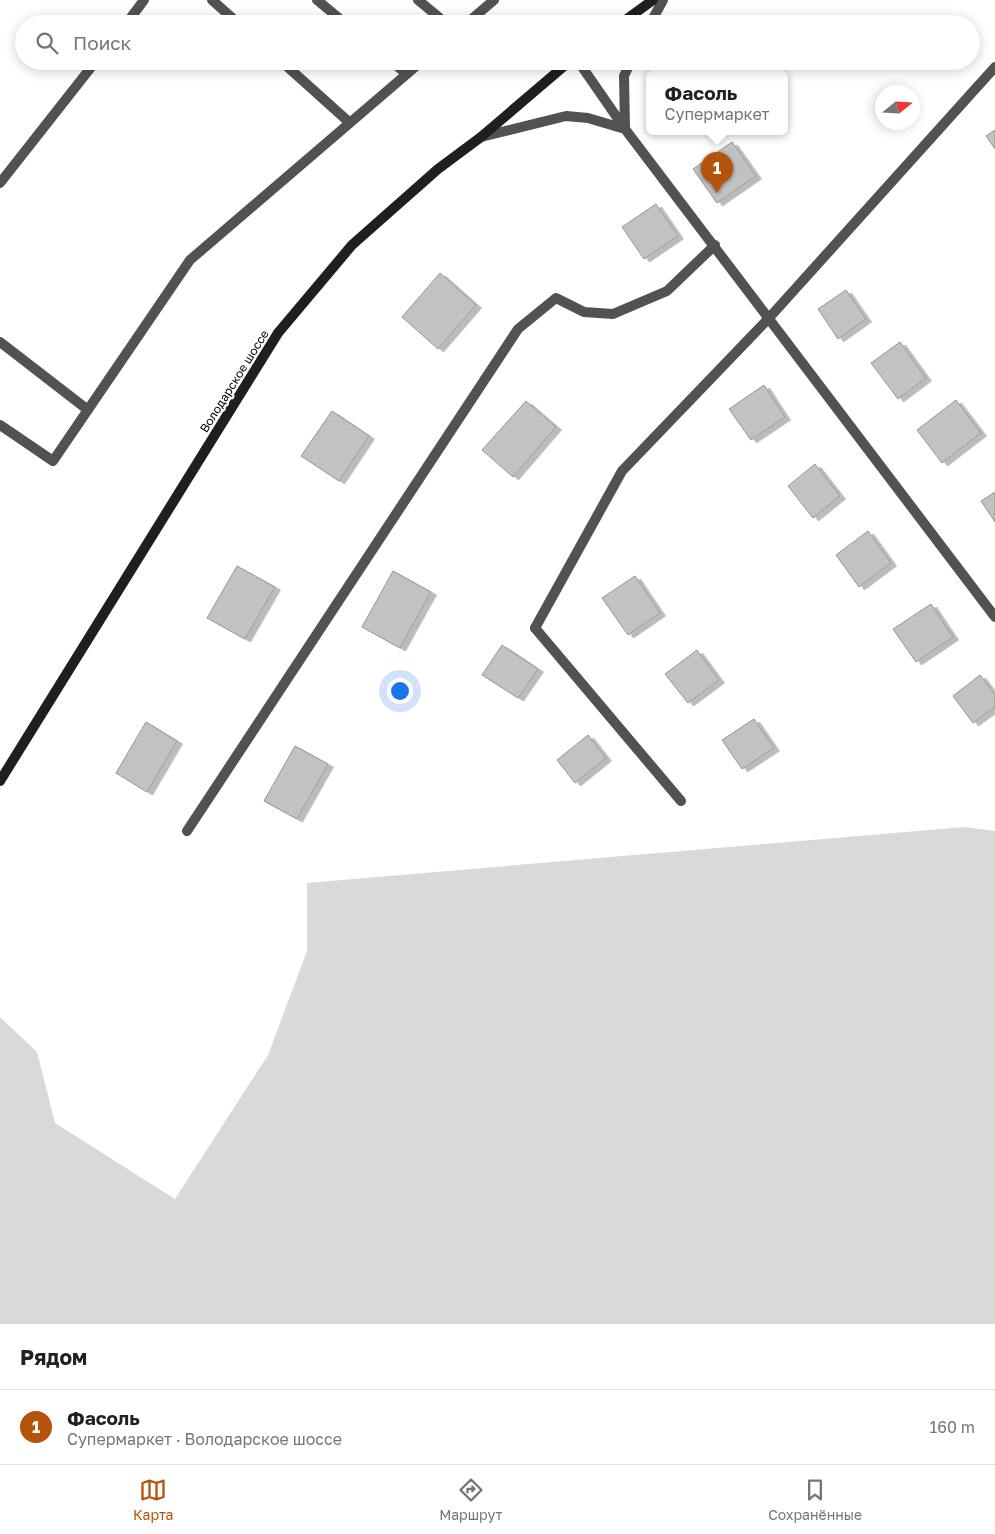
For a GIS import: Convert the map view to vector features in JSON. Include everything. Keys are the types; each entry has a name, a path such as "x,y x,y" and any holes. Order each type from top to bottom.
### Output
{"main road":[{"path":"632,15 653,0"},
{"name":"Володарское шоссе","path":"0,781 278,333 352,245 438,169 481,137 559,70"}],"street":[{"path":"133,15 144,0"},
{"path":"212,0 229,15"},
{"path":"317,0 335,15"},
{"path":"418,0 436,15"},
{"path":"476,15 494,0"},
{"path":"655,15 663,0"},
{"path":"681,801 535,628 622,471 769,318 995,67"},
{"path":"0,182 89,70"},
{"path":"291,70 350,123"},
{"path":"402,70 407,74"},
{"path":"0,425 53,461 190,260 412,70"},
{"path":"584,70 625,129 715,245 995,617"},
{"path":"625,129 624,76 626,70"},
{"path":"481,137 566,116 588,118 625,129"},
{"path":"187,831 518,329 556,298 584,312 613,314 667,291 715,245"},
{"path":"0,342 88,410"}],"shaded area":[{"path":"964,827 995,831 995,1324 0,1324 0,1017 37,1052 55,1123 175,1199 268,1055 307,951 307,883"}],"building":[{"path":"995,130 995,149 986,136"},
{"path":"732,142 756,176 717,203 693,169"},
{"path":"656,204 678,236 644,259 622,227"},
{"path":"440,273 476,305 438,349 402,317"},
{"path":"846,290 866,319 838,339 818,309"},
{"path":"900,342 926,378 898,399 871,363"},
{"path":"764,385 785,417 751,440 729,409"},
{"path":"956,400 981,433 942,463 917,430"},
{"path":"526,401 556,427 513,477 482,450"},
{"path":"332,411 369,436 339,481 301,456"},
{"path":"815,464 840,496 813,518 788,486"},
{"path":"995,492 995,522 981,501"},
{"path":"868,531 891,563 859,587 836,555"},
{"path":"237,566 275,587 245,639 207,618"},
{"path":"393,571 431,592 400,648 362,627"},
{"path":"635,576 660,613 628,635 602,598"},
{"path":"931,604 953,637 916,662 893,629"},
{"path":"502,645 538,669 518,698 482,675"},
{"path":"697,650 719,680 688,703 665,674"},
{"path":"980,675 995,695 995,707 973,723 953,696"},
{"path":"754,719 774,748 742,769 722,740"},
{"path":"146,722 177,741 147,792 116,773"},
{"path":"588,735 606,758 575,783 557,760"},
{"path":"295,746 328,764 297,819 264,801"}],"place":[{"name":"Фасоль","path":"717,193"}]}
